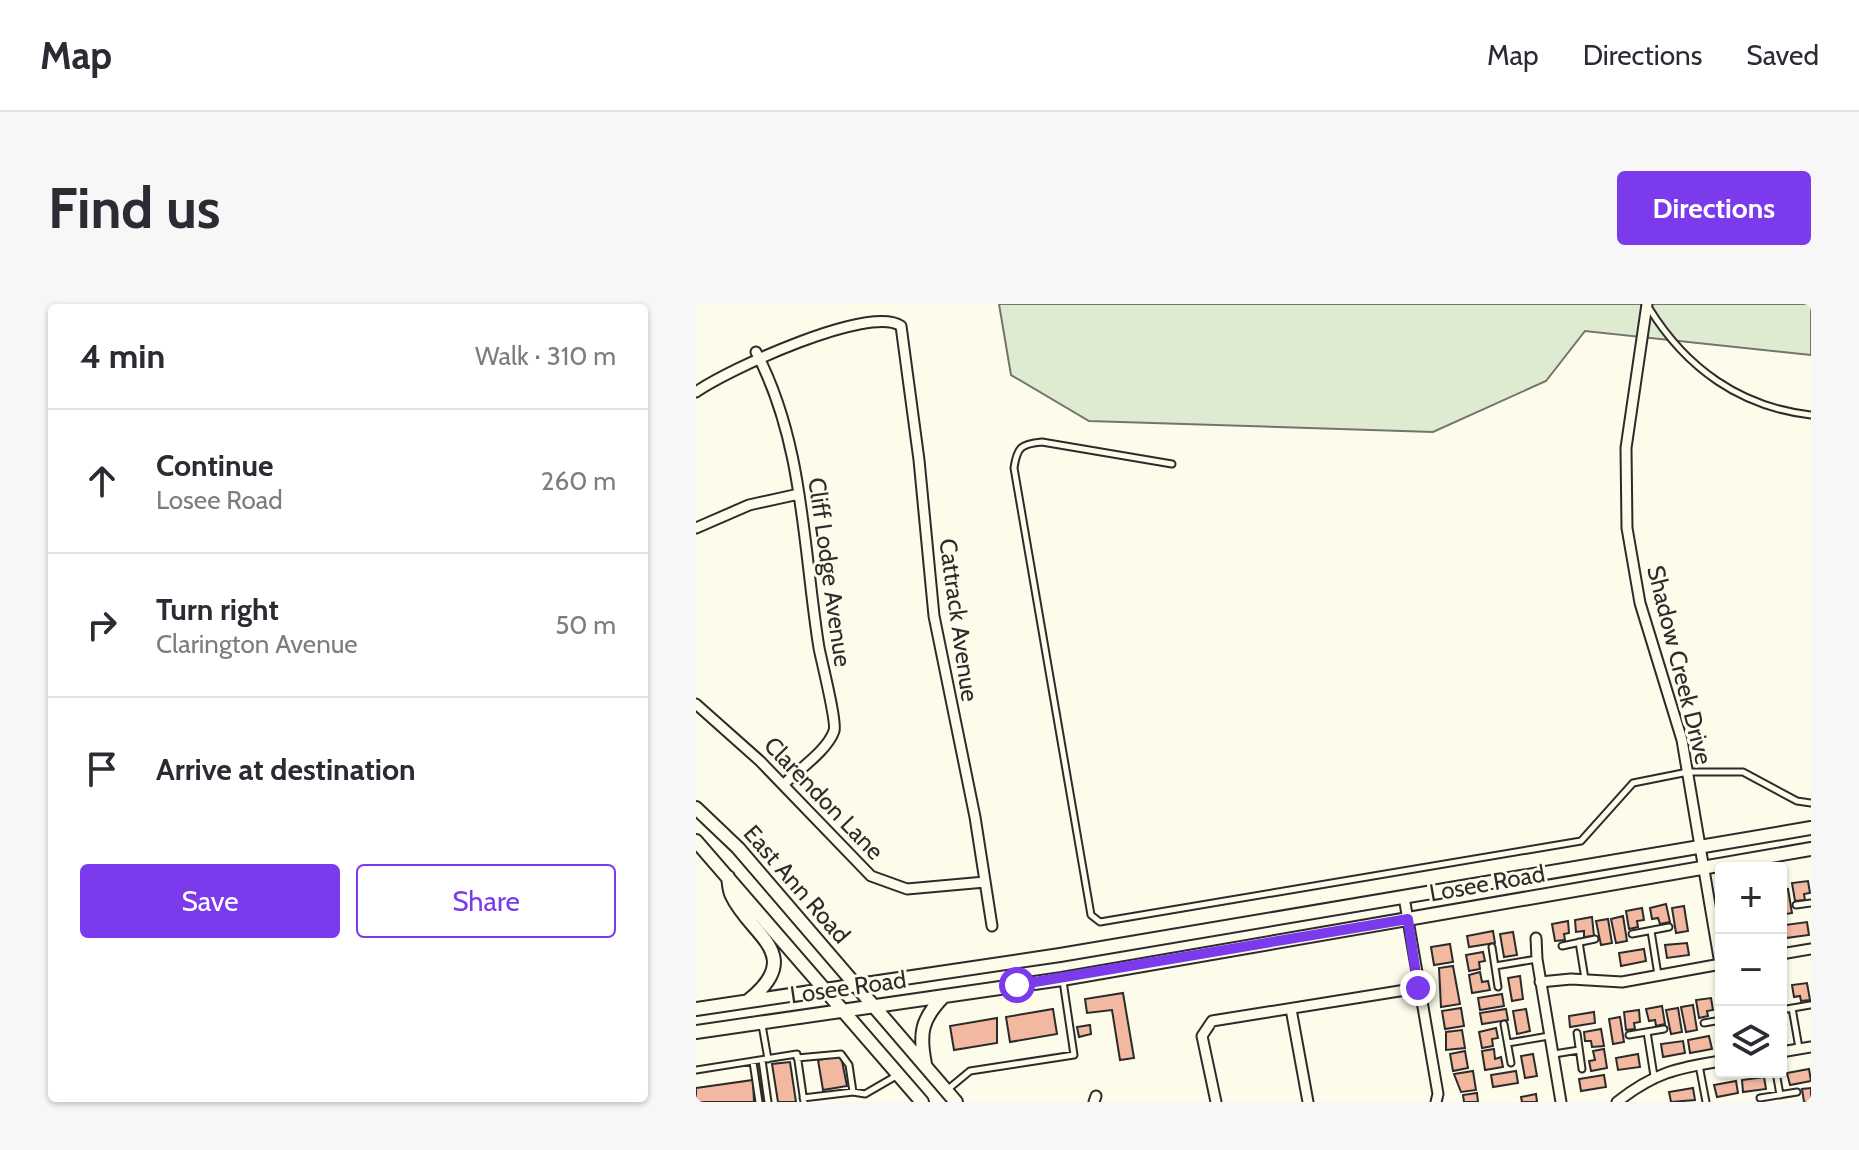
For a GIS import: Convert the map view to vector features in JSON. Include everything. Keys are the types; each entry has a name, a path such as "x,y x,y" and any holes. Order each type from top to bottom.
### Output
{"main road":[{"name":"East Ann Road","path":"696,808 738,848 956,1102"},
{"name":"Losee Road","path":"696,1009 1404,897 1811,828"},
{"name":"East Ann Road","path":"696,841 922,1102"},
{"name":"Losee Road","path":"696,1032 1062,979 1811,849"},
{"path":"727,874 732,896 767,938 773,953 766,982 747,1001"},
{"path":"926,1067 921,1027 930,1010 944,996"}],"street":[{"name":"Shadow Creek Drive","path":"1648,306 1626,448 1627,528 1640,603 1652,651 1670,692 1688,772 1716,934"},
{"name":"Cattrack Avenue","path":"756,352 788,334 826,322 880,311 896,318 901,326 914,411 934,616 992,926"},
{"path":"696,392 756,352"},
{"name":"Cliff Lodge Avenue","path":"756,352 781,409 799,494 819,647 835,722 829,740 784,784"},
{"path":"696,528 749,505 799,494"},
{"name":"Clarendon Lane","path":"696,704 784,784 855,862 886,884 923,889 985,882"},
{"path":"1404,897 1438,1094 1436,1102"},
{"path":"1536,938 1540,982 1561,1102"},
{"path":"1787,953 1811,949"},
{"path":"1540,982 1622,982 1715,965"},
{"path":"1216,1102 1204,1031 1220,1018 1418,988"},
{"path":"1291,1009 1308,1102"},
{"path":"1787,1051 1811,1047"},
{"path":"1620,1101 1654,1076 1715,1062"}],"lane":[{"path":"1648,306 1663,331 1691,363 1726,388 1751,401 1811,415"},
{"path":"1172,464 1042,442 1024,443 1016,450 1015,459 1091,915 1100,922 1581,841 1633,783 1688,772 1743,772 1797,801 1811,803"},
{"path":"697,859 711,857"},
{"path":"1796,905 1811,903"},
{"path":"1632,934 1669,927"},
{"path":"1651,931 1658,976"},
{"path":"1562,946 1595,939"},
{"path":"1579,942 1585,980"},
{"path":"1492,947 1498,987"},
{"path":"1495,966 1537,959"},
{"path":"946,1091 970,1071 1074,1055 1062,979"},
{"path":"1787,1009 1810,1005"},
{"path":"1792,1008 1799,1049"},
{"path":"1704,1023 1715,1021"},
{"path":"762,1022 768,1102"},
{"path":"1504,1024 1511,1063"},
{"path":"1629,1035 1664,1029"},
{"path":"1647,1032 1654,1076"},
{"path":"1577,1033 1582,1069"},
{"path":"1508,1043 1550,1036"},
{"path":"1553,1054 1579,1050"},
{"path":"696,1070 797,1054 804,1100 872,1092 898,1074"},
{"path":"797,1058 841,1054 849,1065 853,1092"},
{"path":"753,1062 759,1102"},
{"path":"1699,1065 1706,1102"},
{"path":"1777,1078 1780,1095"},
{"path":"1760,1098 1797,1092"}],"green space":[{"path":"999,304 1811,304 1811,355 1585,331 1546,381 1433,432 1089,421 1011,375"}],"building":[{"path":"1808,881 1810,893 1804,894 1805,900 1795,901 1792,883"},
{"path":"1787,889 1792,913 1787,914"},
{"path":"1666,904 1670,922 1660,924 1658,918 1652,919 1650,908"},
{"path":"1684,906 1688,931 1676,933 1672,908"},
{"path":"1642,908 1644,920 1637,921 1638,927 1629,929 1626,911"},
{"path":"1623,916 1627,941 1616,943 1611,919"},
{"path":"1592,917 1594,936 1584,937 1584,931 1576,932 1575,920"},
{"path":"1608,919 1612,943 1601,945 1596,921"},
{"path":"1568,921 1569,933 1564,934 1565,940 1555,941 1552,924"},
{"path":"1807,922 1809,935 1787,938 1787,925"},
{"path":"1493,931 1495,943 1469,947 1467,936"},
{"path":"1513,932 1517,955 1504,957 1500,934"},
{"path":"1687,943 1689,955 1667,958 1665,945"},
{"path":"1450,944 1453,962 1434,965 1431,947"},
{"path":"1644,949 1646,961 1621,966 1619,953"},
{"path":"1483,952 1485,961 1479,962 1480,969 1469,971 1466,955"},
{"path":"1453,966 1460,1004 1441,1007 1439,968"},
{"path":"1480,972 1482,982 1488,981 1490,990 1472,993 1469,975"},
{"path":"1520,976 1523,999 1512,1001 1508,978"},
{"path":"1807,983 1810,1000 1801,1001 1800,996 1794,997 1792,985"},
{"path":"1123,993 1134,1058 1120,1060 1112,1010 1087,1013 1085,999"},
{"path":"1502,994 1504,1006 1480,1010 1478,998"},
{"path":"1711,998 1713,1010 1707,1011 1708,1016 1699,1018 1696,1000"},
{"path":"1693,1005 1697,1030 1686,1032 1681,1007"},
{"path":"1662,1006 1665,1024 1656,1026 1655,1020 1649,1021 1646,1009"},
{"path":"1461,1008 1464,1026 1445,1029 1442,1011"},
{"path":"1678,1008 1682,1032 1671,1034 1666,1010"},
{"path":"1053,1009 1057,1034 1010,1042 1006,1017"},
{"path":"1506,1009 1508,1020 1482,1024 1480,1013"},
{"path":"1526,1009 1530,1031 1517,1034 1513,1011"},
{"path":"1639,1010 1640,1022 1634,1023 1635,1029 1626,1030 1624,1012"},
{"path":"1594,1012 1595,1023 1570,1027 1569,1016"},
{"path":"1620,1017 1624,1042 1613,1044 1609,1019"},
{"path":"997,1018 997,1043 954,1050 950,1026"},
{"path":"1090,1025 1091,1034 1079,1037 1077,1027"},
{"path":"1496,1028 1498,1038 1492,1039 1493,1046 1482,1048 1479,1032"},
{"path":"1601,1029 1604,1046 1592,1047 1591,1041 1585,1041 1584,1032"},
{"path":"1462,1030 1465,1048 1446,1050 1446,1032"},
{"path":"1709,1036 1712,1049 1690,1053 1688,1040"},
{"path":"1683,1041 1685,1053 1663,1057 1661,1044"},
{"path":"1494,1049 1495,1059 1501,1057 1503,1067 1485,1070 1482,1051"},
{"path":"1604,1049 1607,1068 1591,1071 1589,1061 1595,1060 1593,1051"},
{"path":"1465,1051 1468,1068 1453,1071 1450,1054"},
{"path":"1533,1054 1537,1076 1525,1078 1521,1056"},
{"path":"1638,1054 1640,1067 1618,1070 1616,1058"},
{"path":"841,1056 847,1086 823,1090 818,1060"},
{"path":"790,1062 796,1102 778,1102 772,1064"},
{"path":"1809,1069 1811,1081 1790,1085 1787,1073"},
{"path":"1473,1071 1476,1090 1461,1092 1454,1074"},
{"path":"1516,1071 1518,1083 1493,1087 1491,1075"},
{"path":"1604,1075 1606,1087 1581,1091 1579,1079"},
{"path":"1764,1078 1766,1089 1743,1092 1742,1080"},
{"path":"753,1080 754,1102 696,1102 696,1088"},
{"path":"1736,1081 1738,1093 1717,1097 1714,1085"},
{"path":"1693,1088 1695,1100 1671,1102 1669,1092"},
{"path":"1811,1088 1811,1102 1804,1102 1802,1089"},
{"path":"1477,1093 1478,1102 1464,1102 1463,1095"},
{"path":"1536,1094 1537,1102 1522,1102 1521,1097"}],"route":[{"path":"1017,985 1408,919 1418,988"}]}
